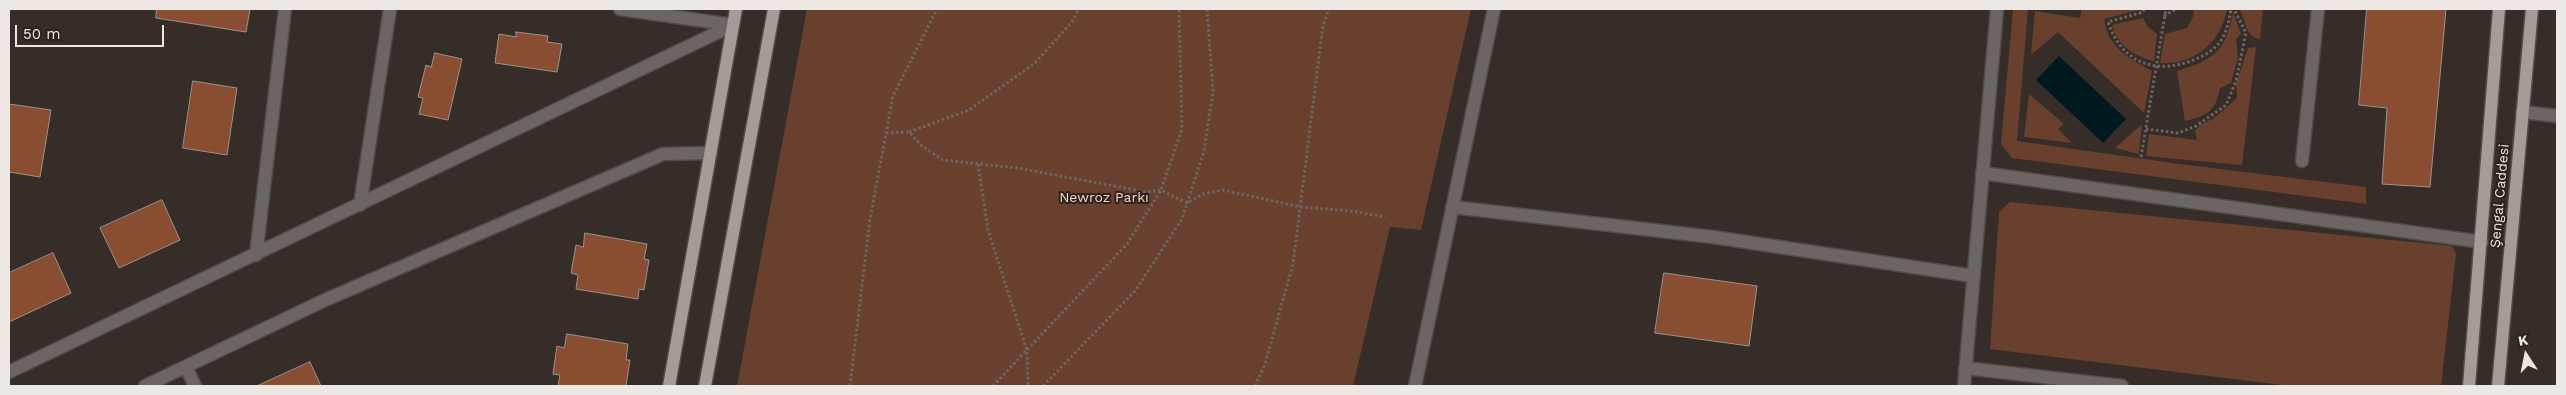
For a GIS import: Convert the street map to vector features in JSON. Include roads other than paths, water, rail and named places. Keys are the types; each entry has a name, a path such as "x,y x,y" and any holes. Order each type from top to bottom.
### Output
{"main road":[{"path":"669,386 736,9"},
{"path":"705,386 774,9"},
{"path":"2469,386 2482,242 2499,9"},
{"name":"Şengal Caddesi","path":"2498,386 2532,9"}],"street":[{"path":"256,254 286,9"},
{"path":"360,205 390,9"},
{"path":"620,9 733,25"},
{"path":"1415,386 1494,9"},
{"path":"1964,386 1997,9"},
{"path":"2302,161 2318,9"},
{"path":"9,372 733,25"},
{"path":"2522,112 2557,116"},
{"path":"145,386 325,300 663,154 711,153"},
{"path":"1982,173 2482,242"},
{"path":"1452,207 1713,237 1973,276"},
{"path":"186,367 194,386"},
{"path":"1966,368 2122,386"}],"water":[{"path":"2059,56 2126,119 2103,143 2036,80"}],"park label":[{"name":"Newroz Parkı","path":"1104,198"}]}
